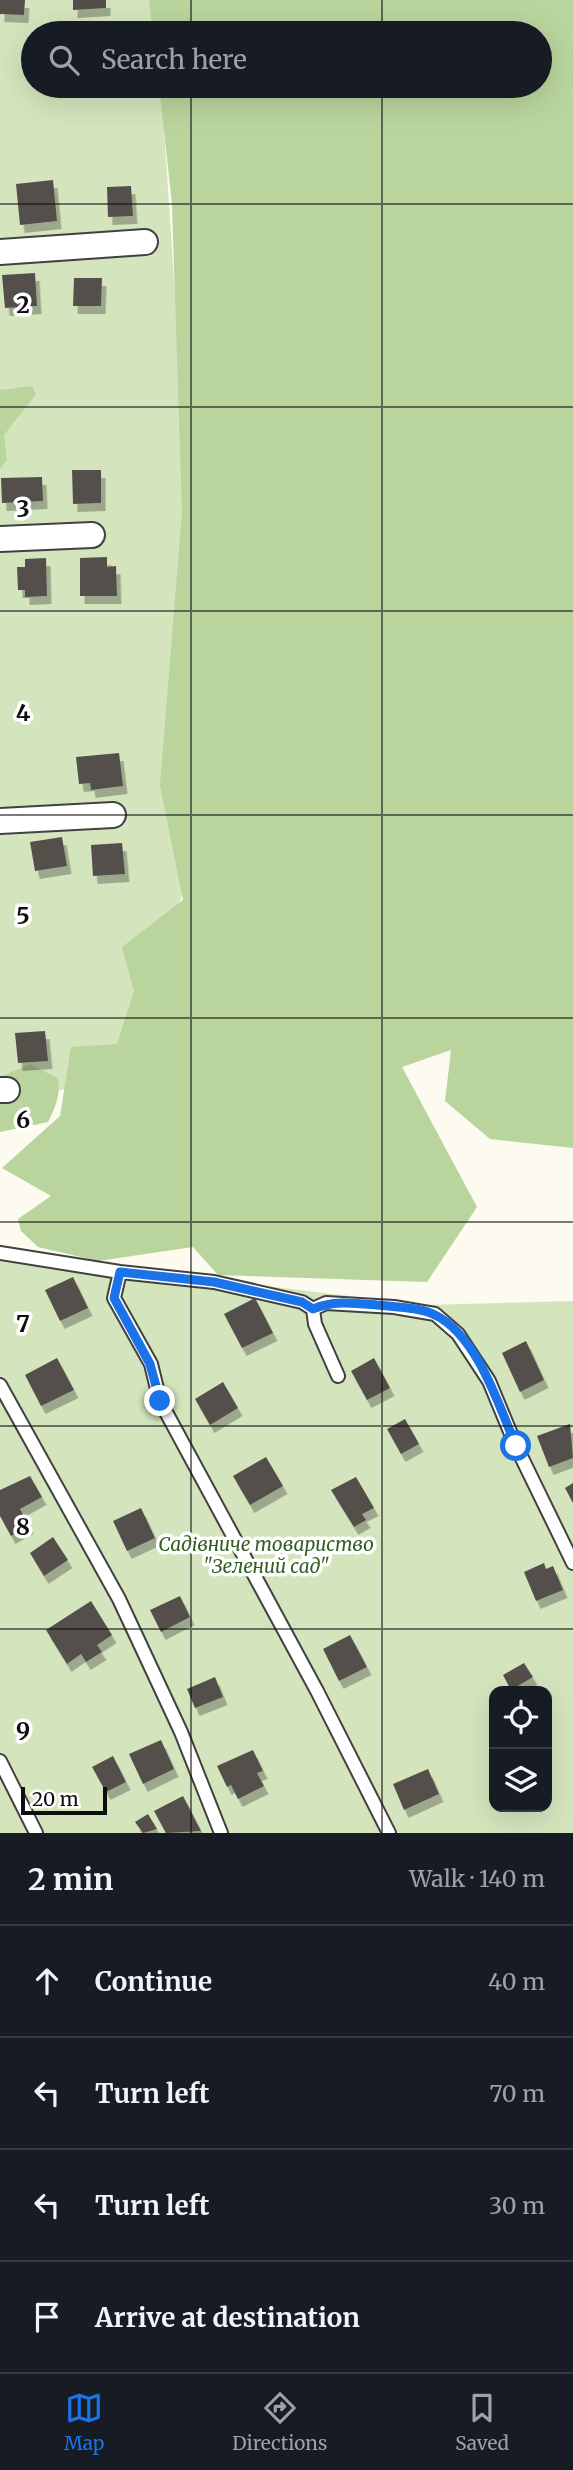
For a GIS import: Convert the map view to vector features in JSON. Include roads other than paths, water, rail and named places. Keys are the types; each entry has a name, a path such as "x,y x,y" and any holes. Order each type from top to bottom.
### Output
{"street":[{"path":"0,252 145,242"},
{"path":"0,538 92,535"},
{"path":"0,821 113,815"}],"lane":[{"path":"0,1253 120,1272 214,1282 302,1302 313,1309 315,1324 338,1376"},
{"path":"120,1272 114,1298 150,1364 160,1401 317,1691 389,1833"},
{"path":"313,1309 326,1303 394,1307 435,1314 458,1334 489,1381 516,1446 573,1563"},
{"path":"0,1385 119,1599 181,1732 221,1833"},
{"path":"0,1761 36,1833"}],"park label":[{"name":"Садівниче товариство \"Зелений сад\"","path":"266,1555"}]}
